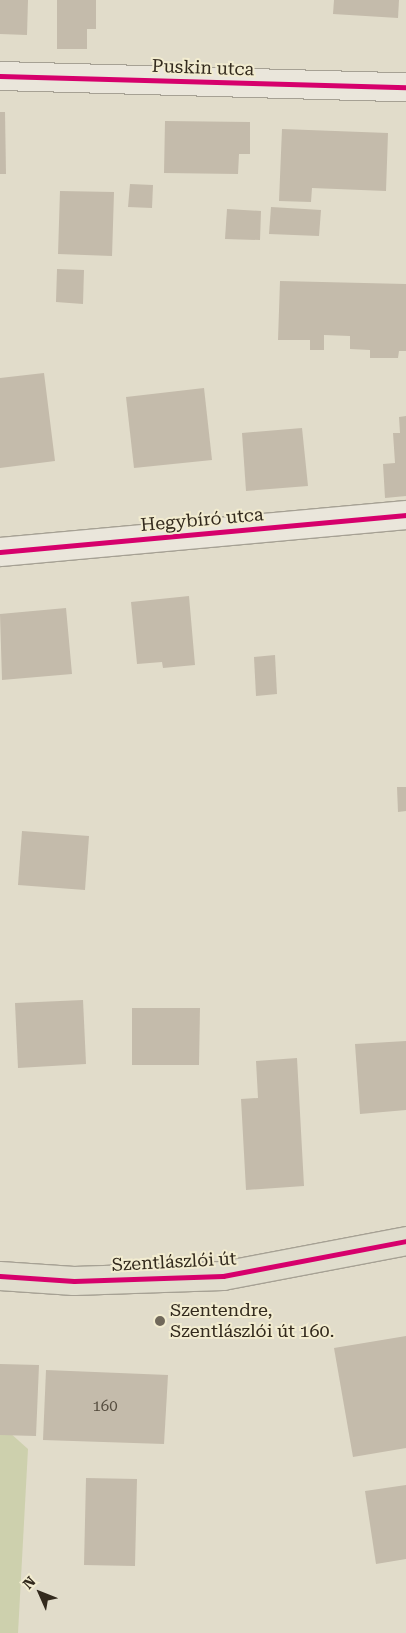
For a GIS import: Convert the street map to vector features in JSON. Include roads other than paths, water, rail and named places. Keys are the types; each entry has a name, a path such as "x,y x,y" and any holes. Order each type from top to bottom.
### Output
{"main road":[{"name":"Szentlászlói út","path":"0,1276 74,1281 223,1276 406,1241"}],"street":[{"name":"Puskin utca","path":"0,76 406,88"},
{"name":"Hegybíró utca","path":"0,552 406,516"}],"place":[{"name":"Szentendre, Szentlászlói út 160.","path":"160,1321"}]}
